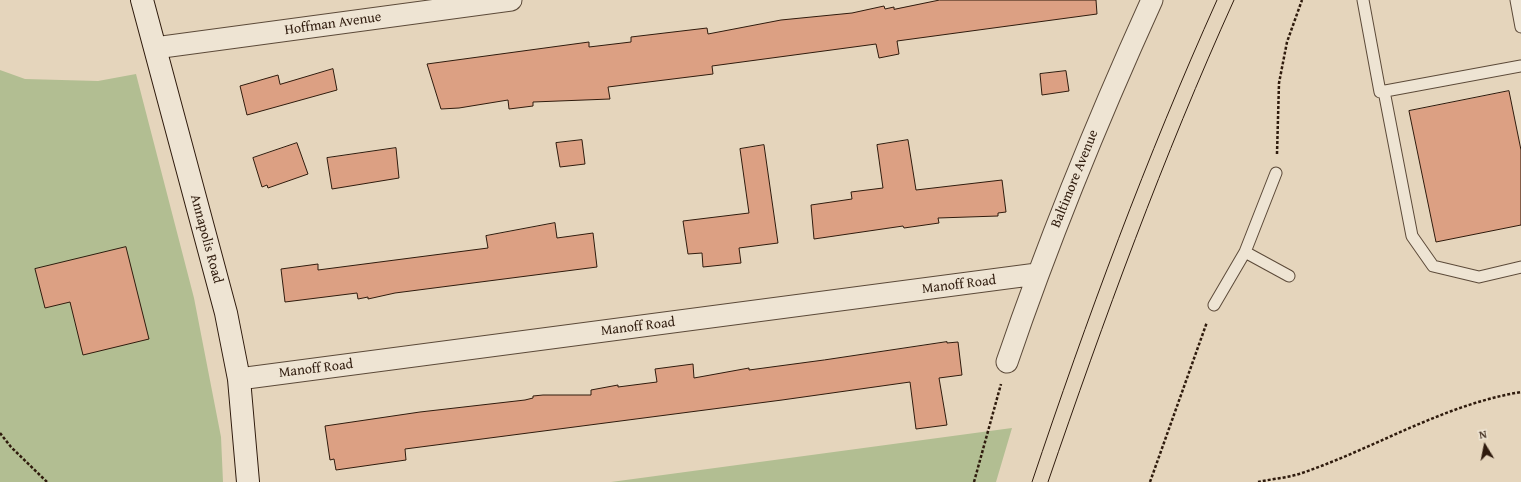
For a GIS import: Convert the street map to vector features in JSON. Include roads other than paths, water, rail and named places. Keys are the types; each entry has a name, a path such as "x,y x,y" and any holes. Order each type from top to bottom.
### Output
{"main road":[{"name":"Annapolis Road","path":"142,0 226,312 239,379 248,482"}],"street":[{"name":"Hoffman Avenue","path":"155,48 510,0"},
{"name":"Baltimore Avenue","path":"1007,362 1037,274 1117,76 1152,0"},
{"name":"Manoff Road","path":"239,379 1037,274"}],"lane":[{"path":"1363,0 1380,92 1521,66"},
{"path":"1516,0 1521,28"},
{"path":"1384,91 1412,236 1433,266 1479,277 1521,267"},
{"path":"1214,305 1245,252 1276,173"},
{"path":"1245,252 1289,276"}],"tram line":[{"path":"1032,482 1118,239 1166,119 1217,0"},
{"path":"1048,482 1135,239 1183,119 1234,0"}]}
